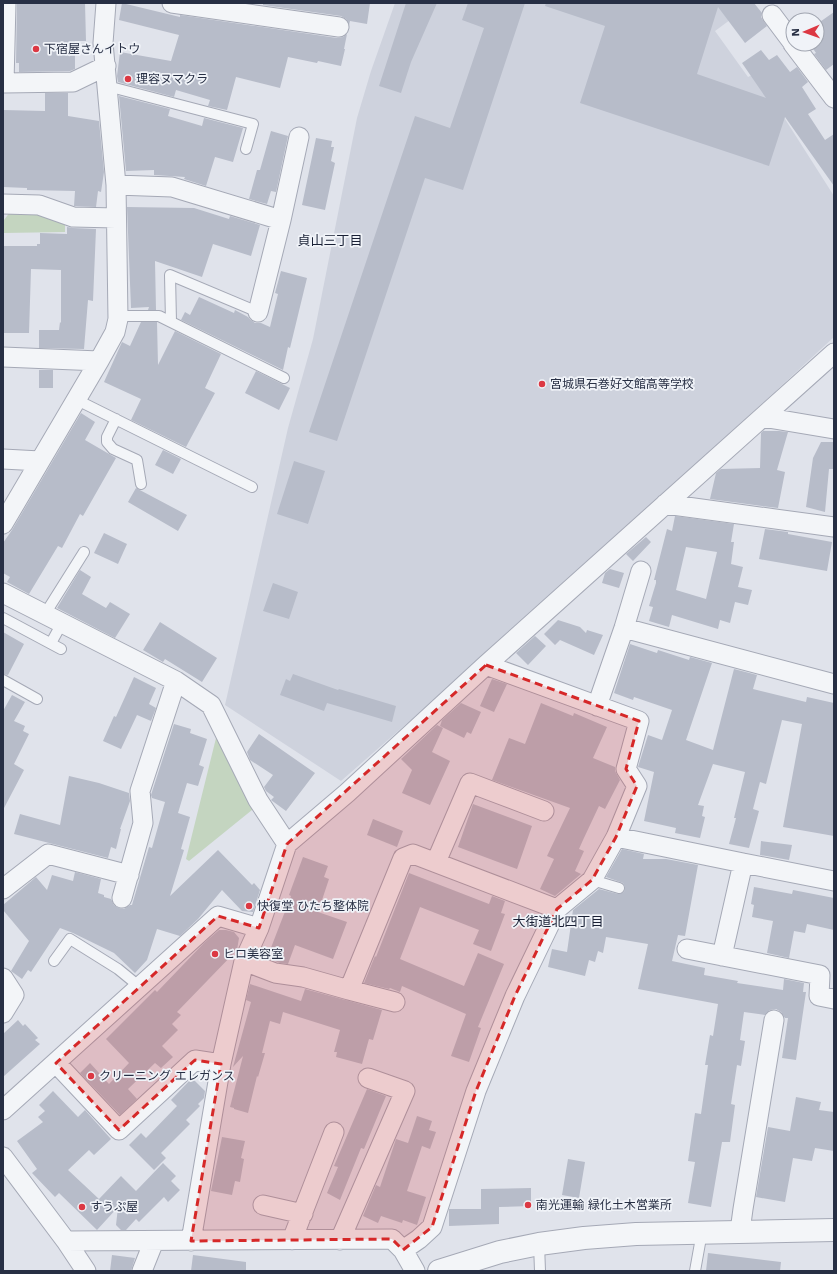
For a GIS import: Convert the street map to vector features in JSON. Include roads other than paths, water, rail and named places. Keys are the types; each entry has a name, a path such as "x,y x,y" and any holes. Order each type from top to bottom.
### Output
{"street":[{"path":"6,3 4,83 73,82 106,66"},
{"path":"3,524 77,400 115,332 118,316 116,185 103,43 106,3"},
{"path":"172,3 339,27"},
{"path":"772,15 785,33"},
{"path":"799,52 834,98"},
{"path":"258,312 281,220 299,138"},
{"path":"116,185 172,187 281,220"},
{"path":"3,204 39,205 73,217 116,218"},
{"path":"191,1240 221,1064 244,961 259,928 287,844 347,793 486,665 834,353"},
{"path":"3,357 99,361"},
{"path":"762,417 834,429"},
{"path":"3,459 40,461"},
{"path":"665,504 834,527"},
{"path":"596,706 624,628 641,571"},
{"path":"3,593 176,682 211,705 258,800 287,844"},
{"path":"624,628 834,684"},
{"path":"403,1250 432,1228 476,1091 515,996 557,909 592,880 616,837 637,786 626,769 639,721 486,665"},
{"path":"122,898 143,823 140,791 176,682"},
{"path":"436,862 470,783 544,811"},
{"path":"616,837 834,881"},
{"path":"3,889 48,854 129,875"},
{"path":"349,990 403,858 413,854 557,909"},
{"path":"722,956 743,863"},
{"path":"3,1110 218,916 259,928"},
{"path":"687,949 820,975 819,996 834,999"},
{"path":"244,961 275,973 303,977 395,1002"},
{"path":"3,978 14,995 3,1013"},
{"path":"740,1231 774,1020"},
{"path":"56,1062 119,1130 195,1060 221,1064"},
{"path":"340,1240 405,1091 368,1078"},
{"path":"292,1240 334,1132"},
{"path":"3,1157 66,1241 86,1271"},
{"path":"263,1205 303,1214"},
{"path":"439,1271 463,1267 500,1252 539,1244 584,1238 636,1234 834,1230"},
{"path":"66,1241 392,1239 403,1250 415,1271"},
{"path":"142,1271 154,1241"}],"lane":[{"path":"107,86 253,124 246,149"},
{"path":"171,322 170,275 258,312"},
{"path":"118,316 159,316 284,378"},
{"path":"77,400 252,487"},
{"path":"116,419 107,437 107,442 113,449 137,460 141,484"},
{"path":"51,644 54,619 84,552"},
{"path":"3,618 61,649"},
{"path":"3,680 37,699"},
{"path":"592,880 619,888"},
{"path":"54,961 70,939 118,969 140,987"},
{"path":"695,1271 702,1232"},
{"path":"539,1244 540,1271"}],"place":[{"name":"下宿屋さんイトウ","path":"36,49"},
{"name":"理容ヌマクラ","path":"128,79"},
{"name":"宮城県石巻好文館高等学校","path":"542,384"},
{"name":"快復堂 ひたち整体院","path":"249,906"},
{"name":"ヒロ美容室","path":"215,954"},
{"name":"クリーニング エレガンス","path":"91,1076"},
{"name":"南光運輸 緑化土木営業所","path":"528,1205"},
{"name":"すうぷ屋","path":"82,1207"}],"district":[{"name":"貞山三丁目","path":"330,240"},
{"name":"大街道北四丁目","path":"558,921"}]}
